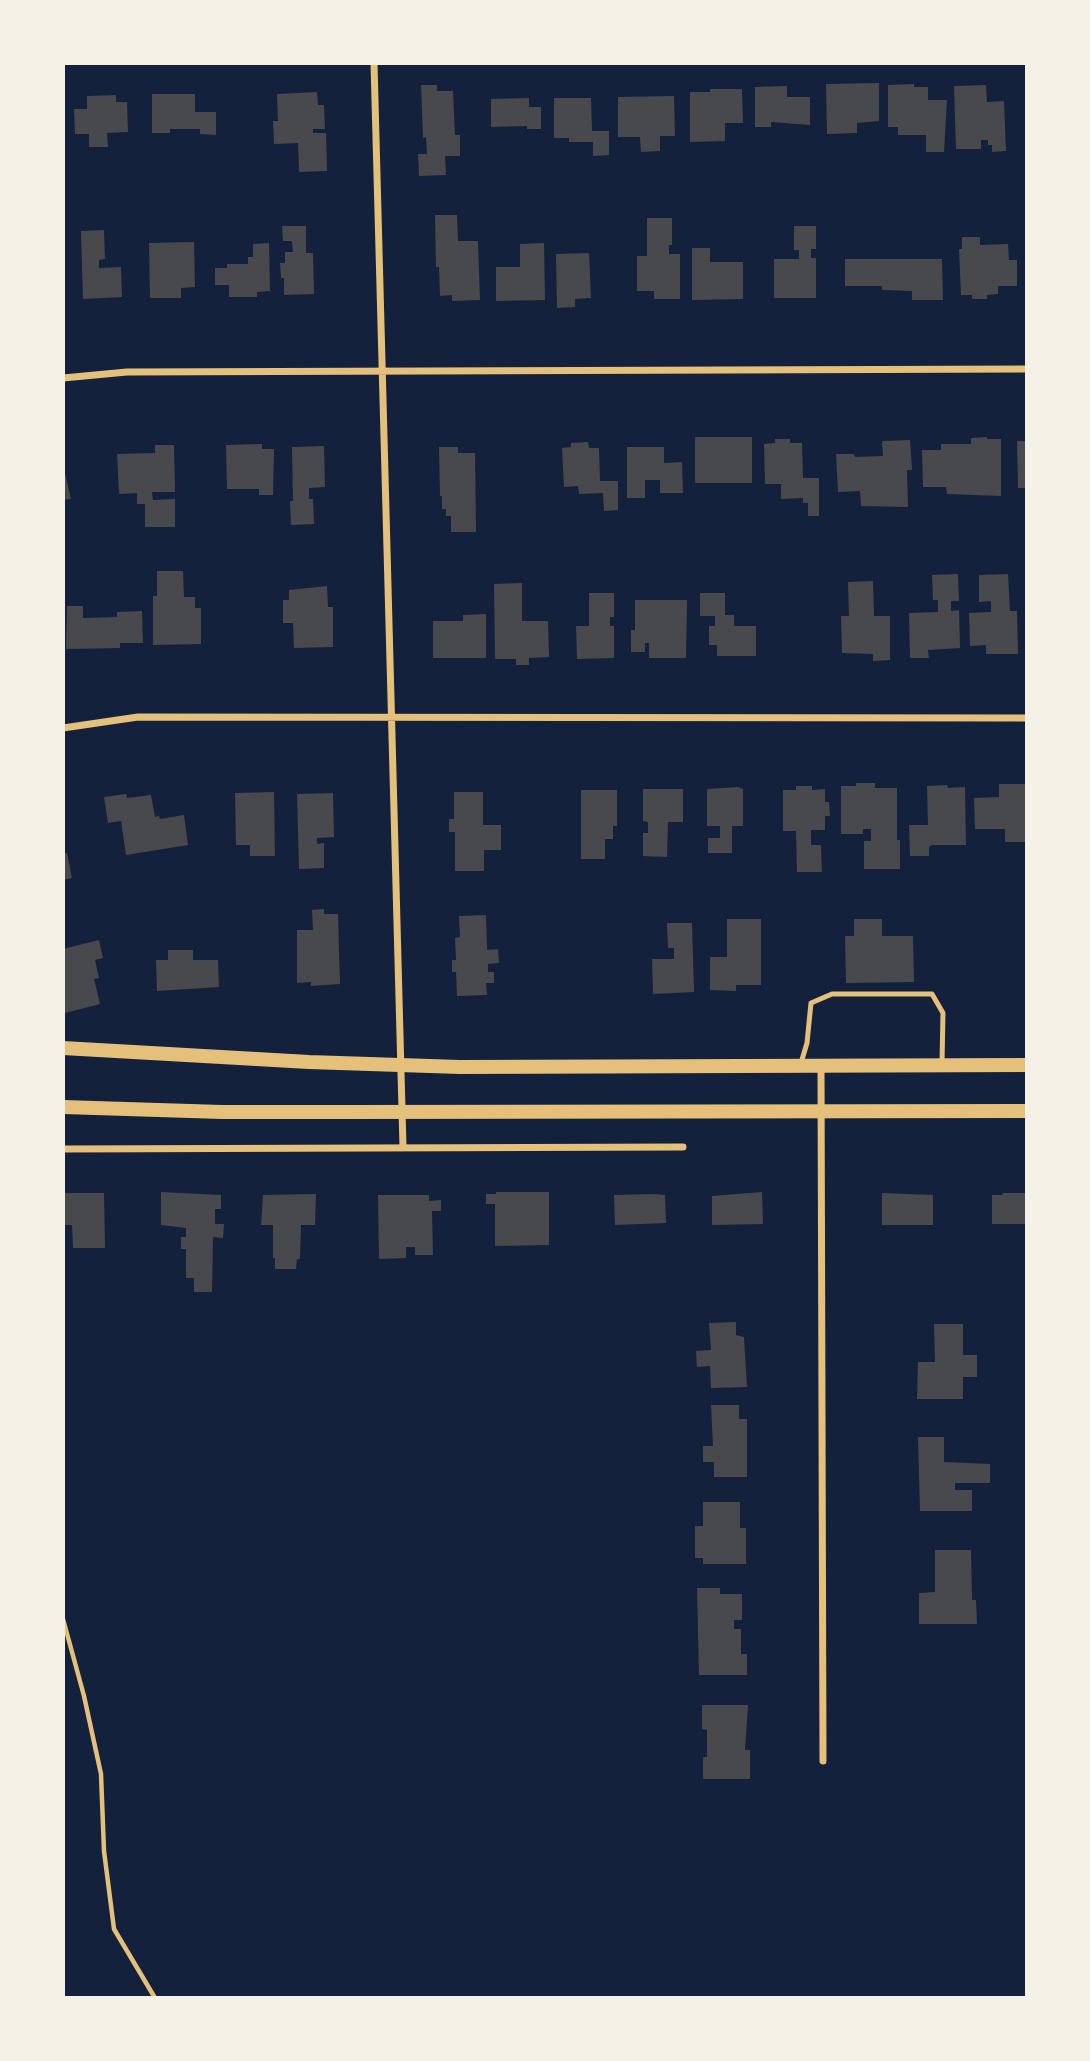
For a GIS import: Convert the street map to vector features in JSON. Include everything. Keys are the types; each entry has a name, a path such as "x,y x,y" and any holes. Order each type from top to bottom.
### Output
{"main road":[{"path":"63,1048 401,1066 1027,1065"},
{"path":"63,1107 222,1112 1027,1111"}],"street":[{"path":"374,63 403,1147"},
{"path":"63,378 127,372 1027,369"},
{"path":"63,728 138,717 1027,718"},
{"path":"821,1066 823,1761"},
{"path":"63,1149 683,1147"}],"lane":[{"path":"800,1066 807,1043 811,1003 832,994 932,994 943,1013 942,1066"}],"path":[{"path":"63,1619 101,1773 104,1851 114,1929 155,1998"}],"building":[{"path":"879,83 879,121 857,123 857,133 827,134 826,84"},
{"path":"914,84 914,87 928,87 928,100 947,100 944,152 926,152 926,135 898,135 898,127 888,127 888,85"},
{"path":"421,85 437,85 437,91 453,91 455,135 460,135 460,156 445,156 446,175 419,176 418,154 427,154 426,137 423,138"},
{"path":"986,85 987,102 1004,101 1006,151 992,152 992,145 988,145 988,140 981,140 981,149 956,149 954,86"},
{"path":"787,86 787,97 810,97 810,125 771,122 771,127 755,127 755,87"},
{"path":"710,89 742,89 743,123 725,123 725,141 690,142 690,92 710,92"},
{"path":"317,92 318,105 324,105 325,129 313,129 313,133 326,133 327,171 299,172 298,143 274,144 273,121 278,121 277,94"},
{"path":"152,94 195,94 195,112 216,112 216,135 200,134 200,129 170,129 170,133 152,133"},
{"path":"116,95 116,102 127,102 128,132 107,133 108,147 89,147 89,134 75,134 74,109 87,109 87,96"},
{"path":"674,96 675,136 660,136 660,151 641,152 640,137 618,137 618,97"},
{"path":"529,98 529,107 541,107 541,129 527,129 527,126 491,127 491,99"},
{"path":"554,98 591,98 592,131 609,131 609,155 593,156 593,142 569,142 569,138 554,138"},
{"path":"435,215 457,215 458,241 478,241 480,300 452,301 452,295 440,296 439,267 436,267"},
{"path":"647,218 672,218 672,245 669,245 669,254 680,254 680,299 654,299 654,291 637,291 637,256 647,256"},
{"path":"282,226 306,226 306,253 313,253 314,294 284,295 284,278 281,278 280,263 285,263 285,252 293,252 292,241 283,241"},
{"path":"794,226 816,226 816,249 811,249 811,258 816,258 816,298 774,298 774,259 799,259 799,250 794,250"},
{"path":"104,230 105,259 99,260 99,268 121,267 122,297 83,299 81,231"},
{"path":"962,237 980,237 980,245 1008,244 1009,260 1017,260 1017,286 998,286 998,294 987,295 987,299 972,299 972,295 961,295 959,249 962,249"},
{"path":"194,242 195,287 181,288 181,298 150,298 149,243"},
{"path":"269,243 270,291 257,292 257,297 229,297 229,285 215,285 215,268 227,268 227,264 248,264 248,257 253,257 253,244"},
{"path":"544,243 545,300 496,301 496,267 520,267 520,244"},
{"path":"692,248 710,248 710,262 743,262 743,299 692,300"},
{"path":"589,253 591,298 575,299 575,307 557,308 556,254"},
{"path":"845,259 942,259 943,300 912,300 912,291 882,290 882,286 845,286"},
{"path":"695,437 752,437 752,483 695,483"},
{"path":"971,438 1001,439 1001,496 947,494 946,487 923,487 922,450 941,450 941,444 971,444"},
{"path":"775,439 790,439 790,443 802,443 803,478 819,478 819,516 808,516 808,503 803,503 803,498 781,499 781,484 765,484 764,444 775,443"},
{"path":"910,440 912,470 907,470 908,507 861,506 860,491 838,492 836,454 854,454 855,457 883,456 882,441"},
{"path":"1017,441 1027,441 1027,488 1018,488"},
{"path":"588,442 589,448 599,448 600,481 618,481 618,510 604,511 603,493 579,494 578,486 564,487 562,448 571,447 571,443"},
{"path":"262,444 262,449 274,449 273,495 259,495 259,489 227,489 226,445"},
{"path":"155,445 174,445 175,492 152,492 153,500 175,499 175,527 145,527 145,504 137,504 137,493 119,494 117,454 155,453"},
{"path":"324,446 325,487 309,488 309,499 313,499 314,524 291,525 292,447"},
{"path":"439,447 458,447 458,453 475,453 476,532 451,532 451,516 446,516 446,509 442,509 440,496"},
{"path":"627,447 664,447 664,463 682,462 683,493 660,493 660,480 645,480 645,498 627,498"},
{"path":"63,465 71,499 63,500"},
{"path":"157,571 183,571 184,597 195,597 195,608 201,608 201,644 153,645 153,596 157,596"},
{"path":"958,574 959,601 951,601 951,611 959,610 960,648 928,650 929,658 910,658 909,613 938,612 938,600 933,600 932,575"},
{"path":"1008,574 1010,611 1017,611 1018,654 986,654 986,645 970,646 969,613 991,612 991,601 979,602 979,575"},
{"path":"873,581 874,616 890,616 890,660 873,661 873,654 842,653 841,616 849,616 848,582"},
{"path":"522,583 522,621 548,621 549,657 529,658 529,665 516,665 516,659 495,659 494,584"},
{"path":"327,586 328,607 333,607 333,647 294,648 293,623 283,623 283,600 289,600 289,590"},
{"path":"589,593 614,593 614,617 610,617 610,626 614,626 614,658 577,659 576,626 589,626"},
{"path":"700,593 725,593 725,615 734,615 734,626 756,626 756,656 717,656 717,645 709,645 709,626 715,626 715,616 700,616"},
{"path":"635,600 687,600 686,658 649,658 649,643 645,643 645,652 631,652 631,630 635,630"},
{"path":"67,606 83,606 83,618 117,617 117,612 142,611 143,643 120,643 120,648 66,649"},
{"path":"486,614 486,658 433,658 433,621 463,621 463,615"},
{"path":"856,783 875,783 875,788 897,788 900,869 864,869 864,841 871,841 871,829 863,829 863,834 841,834 841,786 856,786"},
{"path":"999,784 1027,784 1027,842 1005,842 1005,829 975,829 974,798 999,797"},
{"path":"947,785 948,788 965,787 966,845 932,845 929,847 929,856 910,856 909,825 928,825 927,786"},
{"path":"796,786 812,786 812,790 825,789 825,802 829,802 830,816 825,816 825,830 811,830 811,845 821,845 822,872 797,872 796,831 783,831 783,790 796,790"},
{"path":"643,789 683,789 683,822 668,822 667,857 643,856 643,833 648,833 648,822 643,821"},
{"path":"707,789 743,789 743,826 732,826 732,853 708,853 708,838 720,838 720,826 707,826"},
{"path":"581,790 617,790 617,826 613,826 613,839 605,839 605,859 581,859"},
{"path":"274,792 275,856 250,856 250,845 236,845 235,793"},
{"path":"454,792 483,792 483,825 501,825 501,850 484,850 484,871 455,871 455,832 449,832 449,819 454,819"},
{"path":"333,793 334,837 317,838 317,844 324,843 324,868 299,869 297,794"},
{"path":"126,794 127,798 151,795 155,817 159,816 160,819 184,815 188,845 126,855 121,821 108,823 104,797"},
{"path":"67,853 72,878 63,880 63,854"},
{"path":"324,909 324,914 338,914 340,984 311,986 311,982 297,983 297,930 313,930 312,910"},
{"path":"486,915 487,950 498,949 499,963 488,964 488,972 494,972 494,983 486,983 487,995 457,996 456,972 452,972 452,960 456,960 455,938 460,937 459,916"},
{"path":"727,919 761,919 761,985 736,985 736,991 710,990 710,957 727,957"},
{"path":"854,919 882,919 882,936 913,936 914,982 846,983 845,936 854,936"},
{"path":"667,923 692,923 694,992 653,994 652,959 674,959 674,948 668,948"},
{"path":"99,940 103,958 95,960 99,978 94,979 100,1004 65,1013 63,949"},
{"path":"168,950 193,950 193,960 218,960 219,987 157,991 156,960 168,960"},
{"path":"161,1192 221,1195 221,1209 215,1209 215,1224 224,1224 223,1238 213,1237 212,1292 194,1292 194,1278 186,1278 186,1249 181,1249 181,1237 186,1237 186,1228 161,1225"},
{"path":"549,1192 549,1245 495,1246 495,1204 486,1204 486,1194"},
{"path":"762,1192 763,1224 712,1225 712,1196"},
{"path":"63,1193 104,1193 105,1248 73,1248 72,1225 63,1225"},
{"path":"882,1193 933,1195 933,1225 882,1225"},
{"path":"1027,1193 1027,1224 992,1224 992,1195"},
{"path":"316,1194 315,1225 301,1225 300,1259 297,1259 296,1269 275,1269 273,1225 261,1225 263,1195"},
{"path":"378,1195 429,1195 429,1201 441,1200 441,1211 432,1211 433,1255 415,1255 415,1247 406,1247 406,1258 379,1259"},
{"path":"614,1195 665,1195 666,1223 615,1225"},
{"path":"736,1322 736,1335 744,1337 747,1387 711,1388 710,1366 697,1367 696,1351 711,1350 709,1323"},
{"path":"934,1324 963,1324 963,1355 977,1355 977,1377 963,1377 963,1399 917,1399 918,1362 935,1362"},
{"path":"711,1405 739,1405 739,1419 747,1419 747,1477 714,1477 714,1462 703,1462 703,1446 713,1446"},
{"path":"918,1437 944,1437 944,1462 990,1464 990,1483 955,1483 955,1490 972,1490 972,1511 920,1511"},
{"path":"703,1502 740,1502 740,1528 746,1528 746,1564 703,1564 703,1558 695,1558 695,1526 703,1526"},
{"path":"935,1550 971,1550 972,1600 976,1600 977,1624 919,1624 919,1593 935,1592"},
{"path":"697,1588 720,1588 720,1594 742,1594 742,1620 734,1620 734,1629 741,1629 741,1654 747,1654 747,1675 699,1675"},
{"path":"702,1705 748,1705 745,1750 750,1750 750,1779 703,1779 703,1757 707,1757 707,1730 702,1729"}]}
